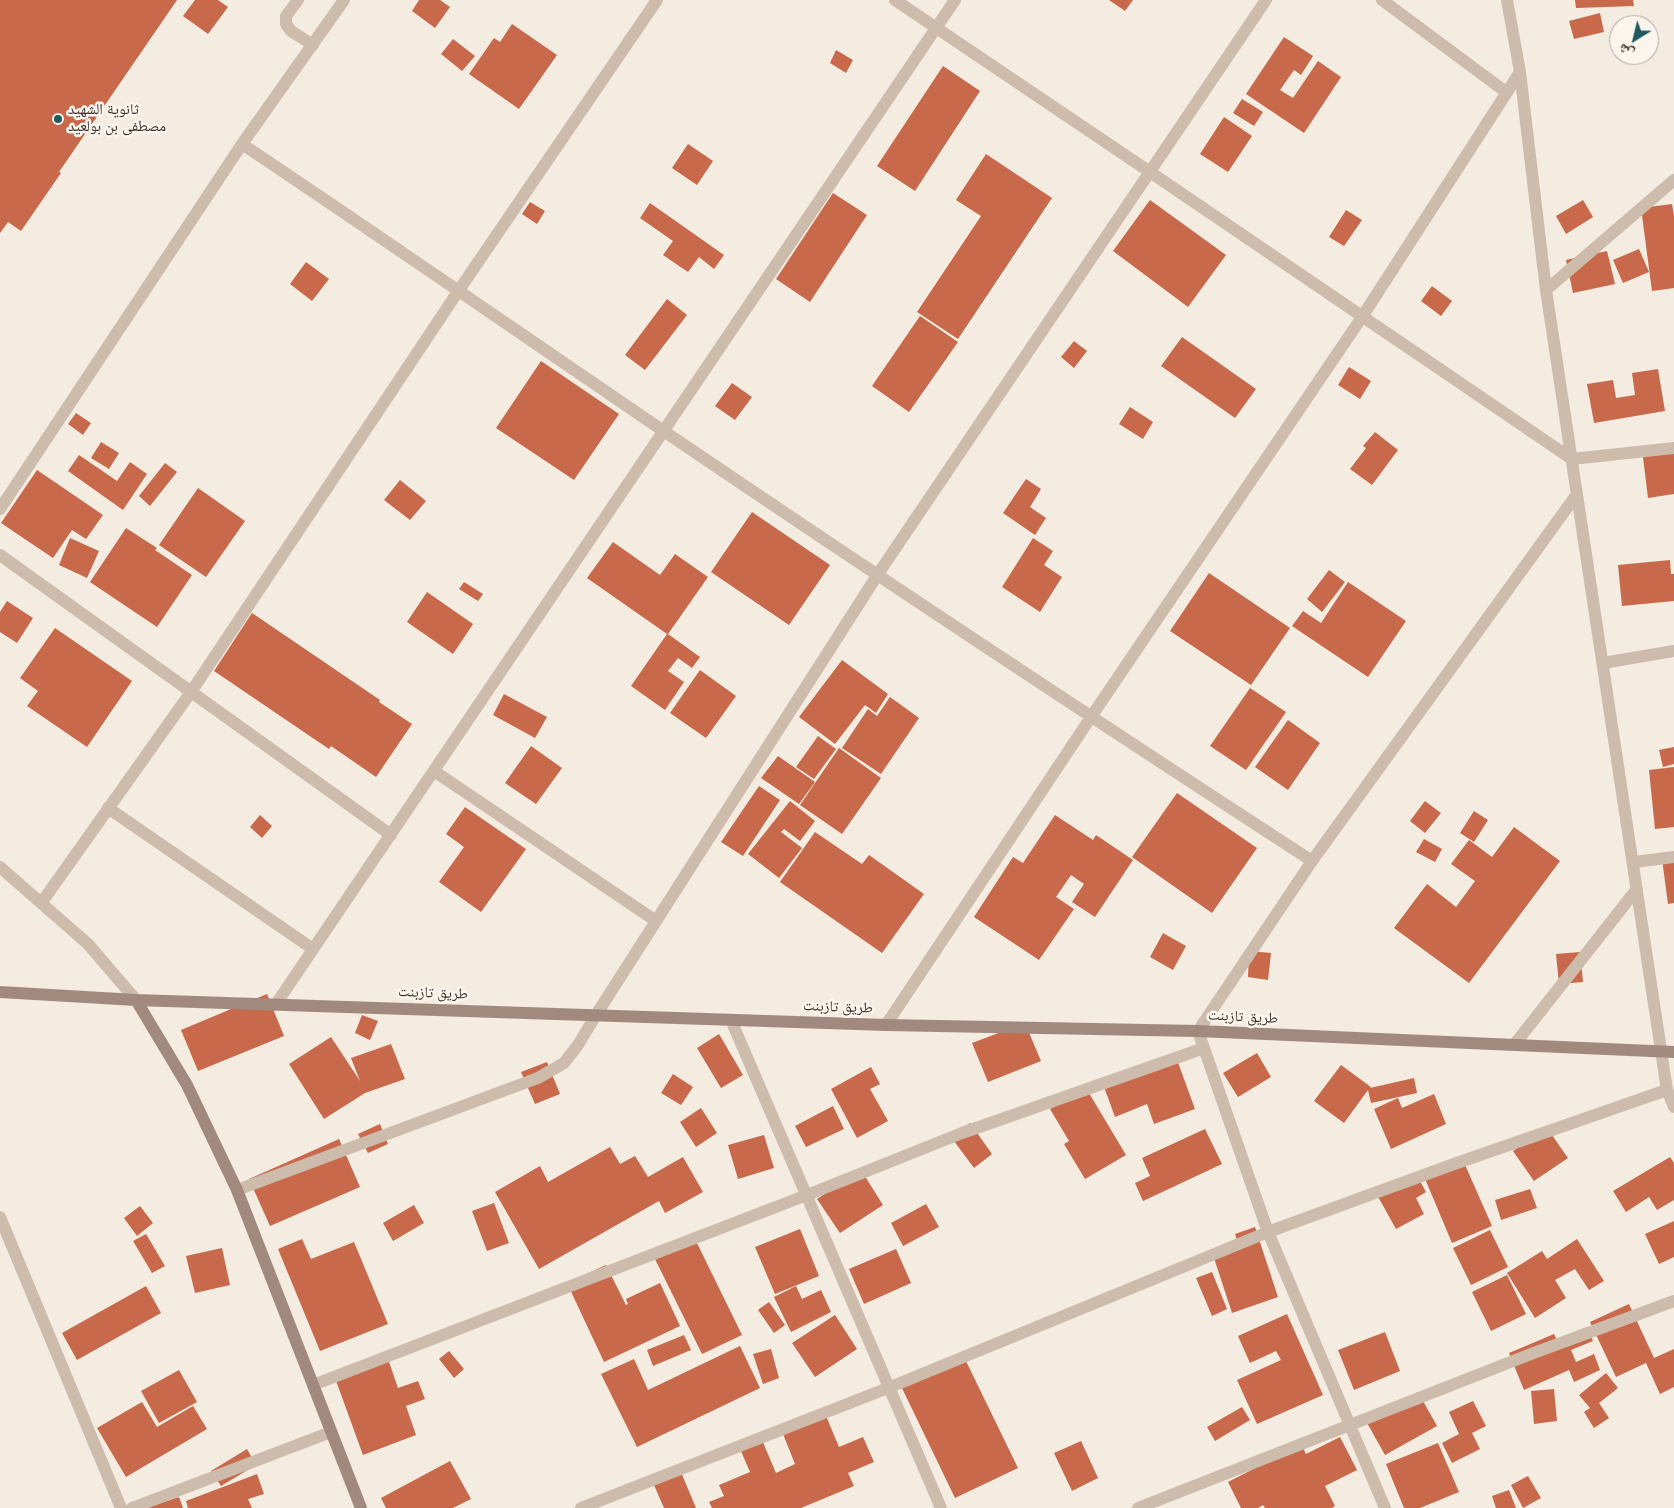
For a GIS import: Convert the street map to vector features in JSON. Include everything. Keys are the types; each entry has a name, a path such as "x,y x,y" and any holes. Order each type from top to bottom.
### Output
{"street":[{"path":"298,0 286,16 286,24 292,31 313,45"},
{"path":"0,509 242,144 344,0"},
{"path":"42,902 191,692 459,290 657,0"},
{"path":"895,0 1572,460 1674,448"},
{"path":"276,1004 955,0"},
{"path":"237,1190 538,1078 564,1063 578,1045 878,574 1266,0"},
{"path":"1382,0 1506,92"},
{"path":"1507,0 1520,72 1546,290 1638,889 1668,1051 1667,1090 1674,1107"},
{"path":"886,1025 1362,316 1520,72"},
{"path":"242,144 664,431 1091,717 1312,861"},
{"path":"1546,290 1674,180"},
{"path":"1385,1508 1268,1232 1198,1031 1312,861 1577,494"},
{"path":"0,556 391,835"},
{"path":"1603,663 1674,651"},
{"path":"434,771 656,921"},
{"path":"108,808 313,950"},
{"path":"1634,862 1674,857"},
{"path":"0,867 88,944 136,1000 187,1085 237,1190 361,1508"},
{"path":"1514,1045 1638,889"},
{"name":"طريق تازبنت","path":"0,992 136,1000 731,1020 1198,1031 1668,1051"},
{"path":"731,1020 941,1508"},
{"path":"313,1385 962,1134 1204,1048"},
{"path":"581,1508 888,1388 1268,1232 1454,1164 1667,1090"},
{"path":"0,1216 121,1508"},
{"path":"1138,1508 1531,1354 1674,1301"},
{"path":"132,1508 331,1432"}],"building":[{"path":"0,0 177,0 59,172 61,173 21,231 8,222 0,233"},
{"path":"195,0 218,0 228,7 208,34 183,16"},
{"path":"419,0 440,0 450,7 435,28 412,11"},
{"path":"1109,0 1133,0 1125,11"},
{"path":"1575,0 1633,0 1634,6 1576,8"},
{"path":"1600,13 1604,32 1574,39 1569,21"},
{"path":"512,24 557,55 519,109 469,74 494,38 500,42"},
{"path":"1284,37 1313,56 1301,75 1294,70 1280,90 1293,98 1318,61 1341,77 1304,133 1246,94"},
{"path":"453,39 475,56 462,71 441,54"},
{"path":"836,50 853,60 846,73 830,63"},
{"path":"943,66 980,91 915,191 877,166"},
{"path":"1242,99 1263,112 1254,126 1233,113"},
{"path":"1224,117 1252,136 1228,172 1200,154"},
{"path":"688,144 713,161 697,185 672,168"},
{"path":"986,154 1052,198 958,339 917,312 981,216 956,200"},
{"path":"833,193 867,215 810,302 776,279"},
{"path":"1150,200 1226,255 1188,307 1113,251"},
{"path":"1583,200 1593,217 1566,234 1556,216"},
{"path":"530,202 545,211 537,224 522,214"},
{"path":"650,203 724,255 714,269 699,257 688,272 663,255 673,241 640,218"},
{"path":"1672,204 1674,216 1674,288 1652,291 1641,208"},
{"path":"1346,210 1362,220 1344,246 1329,237"},
{"path":"1639,249 1649,272 1623,283 1613,260"},
{"path":"1607,251 1615,284 1573,293 1566,260"},
{"path":"306,262 329,279 312,301 290,284"},
{"path":"1432,286 1452,301 1441,316 1421,301"},
{"path":"667,299 687,315 645,370 625,355"},
{"path":"920,316 958,342 909,412 872,386"},
{"path":"1182,337 1256,389 1235,418 1161,366"},
{"path":"1074,341 1087,351 1074,368 1061,357"},
{"path":"541,361 619,414 574,480 496,428"},
{"path":"1349,367 1371,381 1360,399 1338,385"},
{"path":"1658,369 1665,411 1594,423 1587,384 1613,380 1616,398 1635,395 1632,373"},
{"path":"732,383 752,397 735,420 715,406"},
{"path":"1130,407 1153,422 1143,439 1119,424"},
{"path":"76,413 91,423 83,435 68,424"},
{"path":"1375,432 1398,450 1372,485 1350,469 1366,448 1363,446"},
{"path":"101,442 119,453 109,469 91,458"},
{"path":"1642,449 1674,450 1674,494 1648,498"},
{"path":"79,455 117,481 130,462 147,474 123,510 68,471"},
{"path":"165,463 177,472 150,506 139,496"},
{"path":"37,470 103,515 86,539 72,530 53,558 1,523"},
{"path":"1026,479 1041,489 1030,507 1046,518 1035,535 1003,513"},
{"path":"400,480 426,501 410,520 384,500"},
{"path":"198,488 245,521 206,577 159,545"},
{"path":"752,512 830,565 789,625 711,572"},
{"path":"126,528 157,548 155,550 192,575 157,627 90,582"},
{"path":"70,538 99,551 87,578 59,565"},
{"path":"1033,538 1053,551 1044,565 1062,577 1040,612 1002,587"},
{"path":"613,542 660,575 675,554 708,577 668,634 700,657 692,668 678,658 668,671 684,682 665,710 631,686 667,634 587,578"},
{"path":"1670,560 1671,574 1674,574 1674,601 1622,606 1618,565"},
{"path":"1329,570 1345,582 1322,612 1307,599"},
{"path":"1209,573 1290,628 1251,685 1170,631"},
{"path":"464,582 483,594 478,601 459,589"},
{"path":"1348,582 1406,621 1368,677 1292,626 1303,611 1321,623"},
{"path":"427,592 473,624 453,654 407,622"},
{"path":"7,601 33,618 17,643 0,632 0,612"},
{"path":"252,613 412,724 376,777 331,746 329,749 214,671"},
{"path":"55,628 132,681 87,747 27,706 38,691 20,678"},
{"path":"842,660 888,694 876,713 865,705 835,744 799,717"},
{"path":"700,670 736,696 706,738 670,713"},
{"path":"1250,688 1286,712 1246,770 1210,746"},
{"path":"504,694 547,717 535,738 493,715"},
{"path":"890,697 919,718 881,774 842,748 868,709 877,716"},
{"path":"1288,720 1320,743 1288,790 1255,767"},
{"path":"818,736 836,749 814,779 796,767"},
{"path":"531,746 562,768 536,804 505,783"},
{"path":"1674,747 1674,764 1663,767 1659,750"},
{"path":"839,748 881,778 842,834 800,805"},
{"path":"778,756 815,782 799,804 761,778"},
{"path":"1674,767 1674,827 1655,829 1649,770"},
{"path":"759,786 780,800 743,856 721,842"},
{"path":"1177,793 1257,848 1212,913 1132,857"},
{"path":"790,801 815,821 800,841 784,829 781,832 802,848 779,878 748,854"},
{"path":"1425,801 1441,813 1425,833 1410,821"},
{"path":"465,807 526,849 481,912 439,882 464,847 446,834"},
{"path":"1474,811 1488,820 1474,842 1460,833"},
{"path":"260,815 272,826 262,838 250,827"},
{"path":"1055,815 1093,840 1096,835 1133,860 1095,917 1072,902 1084,884 1071,875 1056,897 1074,909 1039,960 974,917 1013,857 1023,863"},
{"path":"1514,827 1560,861 1469,983 1394,928 1427,884 1456,907 1475,881 1451,864 1469,840 1492,857"},
{"path":"815,832 862,864 869,855 924,894 882,953 780,882"},
{"path":"1424,839 1442,849 1435,862 1416,852"},
{"path":"1674,858 1674,903 1668,904 1662,859"},
{"path":"1163,933 1186,946 1173,970 1150,957"},
{"path":"1249,951 1271,953 1268,980 1248,977"},
{"path":"1580,952 1583,982 1559,984 1556,954"},
{"path":"267,994 284,1036 198,1071 181,1030"},
{"path":"362,1015 378,1021 370,1040 355,1033"},
{"path":"1025,1023 1041,1061 988,1082 972,1043"},
{"path":"719,1034 743,1075 721,1088 697,1048"},
{"path":"331,1037 360,1081 351,1058 391,1044 405,1079 365,1093 324,1119 289,1064"},
{"path":"1257,1053 1271,1077 1238,1097 1223,1073"},
{"path":"1176,1057 1195,1109 1154,1124 1147,1104 1115,1117 1103,1084"},
{"path":"547,1062 560,1094 535,1104 521,1072"},
{"path":"1341,1065 1370,1088 1414,1078 1417,1093 1371,1103 1368,1090 1344,1123 1314,1101"},
{"path":"871,1067 880,1084 870,1089 888,1121 857,1138 831,1089"},
{"path":"673,1074 693,1087 681,1105 661,1093"},
{"path":"1086,1088 1126,1155 1085,1179 1064,1144 1069,1141 1050,1109"},
{"path":"1434,1094 1446,1124 1391,1149 1374,1109 1398,1098 1402,1108"},
{"path":"833,1106 844,1129 806,1147 795,1126"},
{"path":"701,1108 717,1133 696,1147 680,1122"},
{"path":"970,1123 992,1154 974,1168 951,1137"},
{"path":"380,1124 388,1144 368,1153 358,1134"},
{"path":"1547,1128 1568,1158 1534,1181 1513,1151"},
{"path":"1205,1129 1222,1164 1143,1201 1135,1183 1150,1176 1142,1158"},
{"path":"764,1135 774,1168 738,1179 728,1145"},
{"path":"339,1139 360,1187 270,1226 249,1179"},
{"path":"610,1147 620,1164 635,1156 648,1177 683,1157 703,1192 665,1213 659,1201 539,1269 495,1192 540,1166 548,1182"},
{"path":"1670,1157 1674,1163 1674,1200 1657,1210 1649,1197 1626,1212 1613,1191"},
{"path":"1462,1158 1492,1226 1452,1243 1423,1174"},
{"path":"861,1170 883,1205 840,1233 817,1199"},
{"path":"1415,1172 1426,1192 1416,1198 1424,1214 1396,1229 1376,1193"},
{"path":"1530,1189 1537,1208 1501,1220 1495,1200"},
{"path":"494,1203 509,1243 487,1251 472,1211"},
{"path":"926,1204 939,1227 903,1246 891,1223"},
{"path":"414,1205 424,1223 393,1241 383,1223"},
{"path":"140,1206 153,1223 137,1236 124,1218"},
{"path":"1674,1221 1674,1257 1659,1264 1645,1234"},
{"path":"1255,1227 1278,1297 1232,1313 1214,1258 1240,1249 1235,1234"},
{"path":"800,1229 819,1276 775,1294 755,1247"},
{"path":"1490,1230 1508,1267 1471,1285 1453,1248"},
{"path":"146,1234 165,1266 152,1273 133,1241"},
{"path":"693,1235 742,1335 702,1354 653,1255"},
{"path":"302,1239 311,1259 354,1242 388,1324 320,1351 278,1249"},
{"path":"1577,1239 1604,1281 1589,1290 1575,1269 1555,1280 1566,1298 1535,1318 1507,1273 1542,1251 1547,1259"},
{"path":"222,1248 230,1285 195,1293 186,1256"},
{"path":"896,1249 911,1283 864,1304 849,1269"},
{"path":"606,1265 626,1305 628,1304 626,1299 660,1283 680,1326 604,1362 567,1283"},
{"path":"1212,1272 1227,1309 1212,1316 1196,1278"},
{"path":"1507,1275 1526,1314 1491,1331 1472,1292"},
{"path":"146,1286 161,1313 77,1360 62,1333"},
{"path":"796,1286 802,1299 821,1290 831,1312 791,1332 774,1297"},
{"path":"769,1302 785,1325 774,1333 758,1310"},
{"path":"1629,1304 1654,1358 1674,1349 1674,1387 1660,1394 1646,1363 1616,1377 1590,1322"},
{"path":"1287,1314 1323,1395 1257,1424 1237,1380 1281,1360 1276,1351 1250,1363 1238,1336"},
{"path":"835,1315 857,1349 815,1377 792,1343"},
{"path":"1587,1327 1593,1341 1571,1350 1576,1362 1594,1354 1600,1370 1574,1382 1569,1370 1524,1390 1509,1353 1554,1334 1557,1340"},
{"path":"1385,1332 1400,1371 1354,1390 1338,1350"},
{"path":"684,1335 691,1350 653,1366 647,1350"},
{"path":"740,1346 760,1388 637,1447 601,1374 634,1359 648,1390"},
{"path":"771,1349 779,1378 763,1384 753,1354"},
{"path":"449,1351 464,1369 454,1378 439,1359"},
{"path":"963,1355 1018,1468 955,1498 901,1386"},
{"path":"388,1359 398,1388 418,1381 425,1399 406,1406 416,1435 363,1455 335,1378"},
{"path":"179,1370 197,1402 159,1423 141,1391"},
{"path":"1606,1373 1618,1388 1599,1403 1609,1418 1594,1428 1584,1412 1590,1408 1579,1395"},
{"path":"1554,1389 1557,1421 1534,1424 1531,1391"},
{"path":"1418,1392 1437,1426 1385,1455 1366,1421"},
{"path":"1473,1401 1486,1426 1472,1433 1480,1449 1452,1463 1442,1443 1459,1434 1449,1412"},
{"path":"142,1402 157,1427 193,1406 207,1429 126,1477 97,1428"},
{"path":"1242,1407 1250,1420 1215,1441 1207,1427"},
{"path":"824,1411 839,1447 863,1437 874,1462 848,1473 854,1486 801,1508 712,1508 709,1502 724,1496 719,1485 750,1472 737,1442 759,1433 776,1473 795,1464 781,1429"},
{"path":"1340,1437 1357,1470 1325,1486 1335,1506 1332,1508 1265,1508 1263,1505 1258,1508 1241,1508 1228,1482 1269,1461 1300,1442 1306,1454"},
{"path":"1081,1441 1098,1478 1072,1491 1054,1453"},
{"path":"1438,1443 1459,1492 1420,1508 1404,1508 1386,1464"},
{"path":"247,1449 256,1465 221,1486 211,1471"},
{"path":"450,1461 471,1499 453,1508 386,1508 381,1498"},
{"path":"678,1465 696,1508 664,1508 650,1476"},
{"path":"257,1474 264,1494 248,1499 252,1508 188,1508 186,1501"},
{"path":"1528,1476 1541,1498 1523,1508 1511,1485"},
{"path":"1509,1490 1516,1508 1496,1508 1492,1496"},
{"path":"179,1497 183,1508 146,1508"}],"place":[{"name":"ثانوية الشهيد مصطفى بن بولعيد","path":"58,119"}]}
